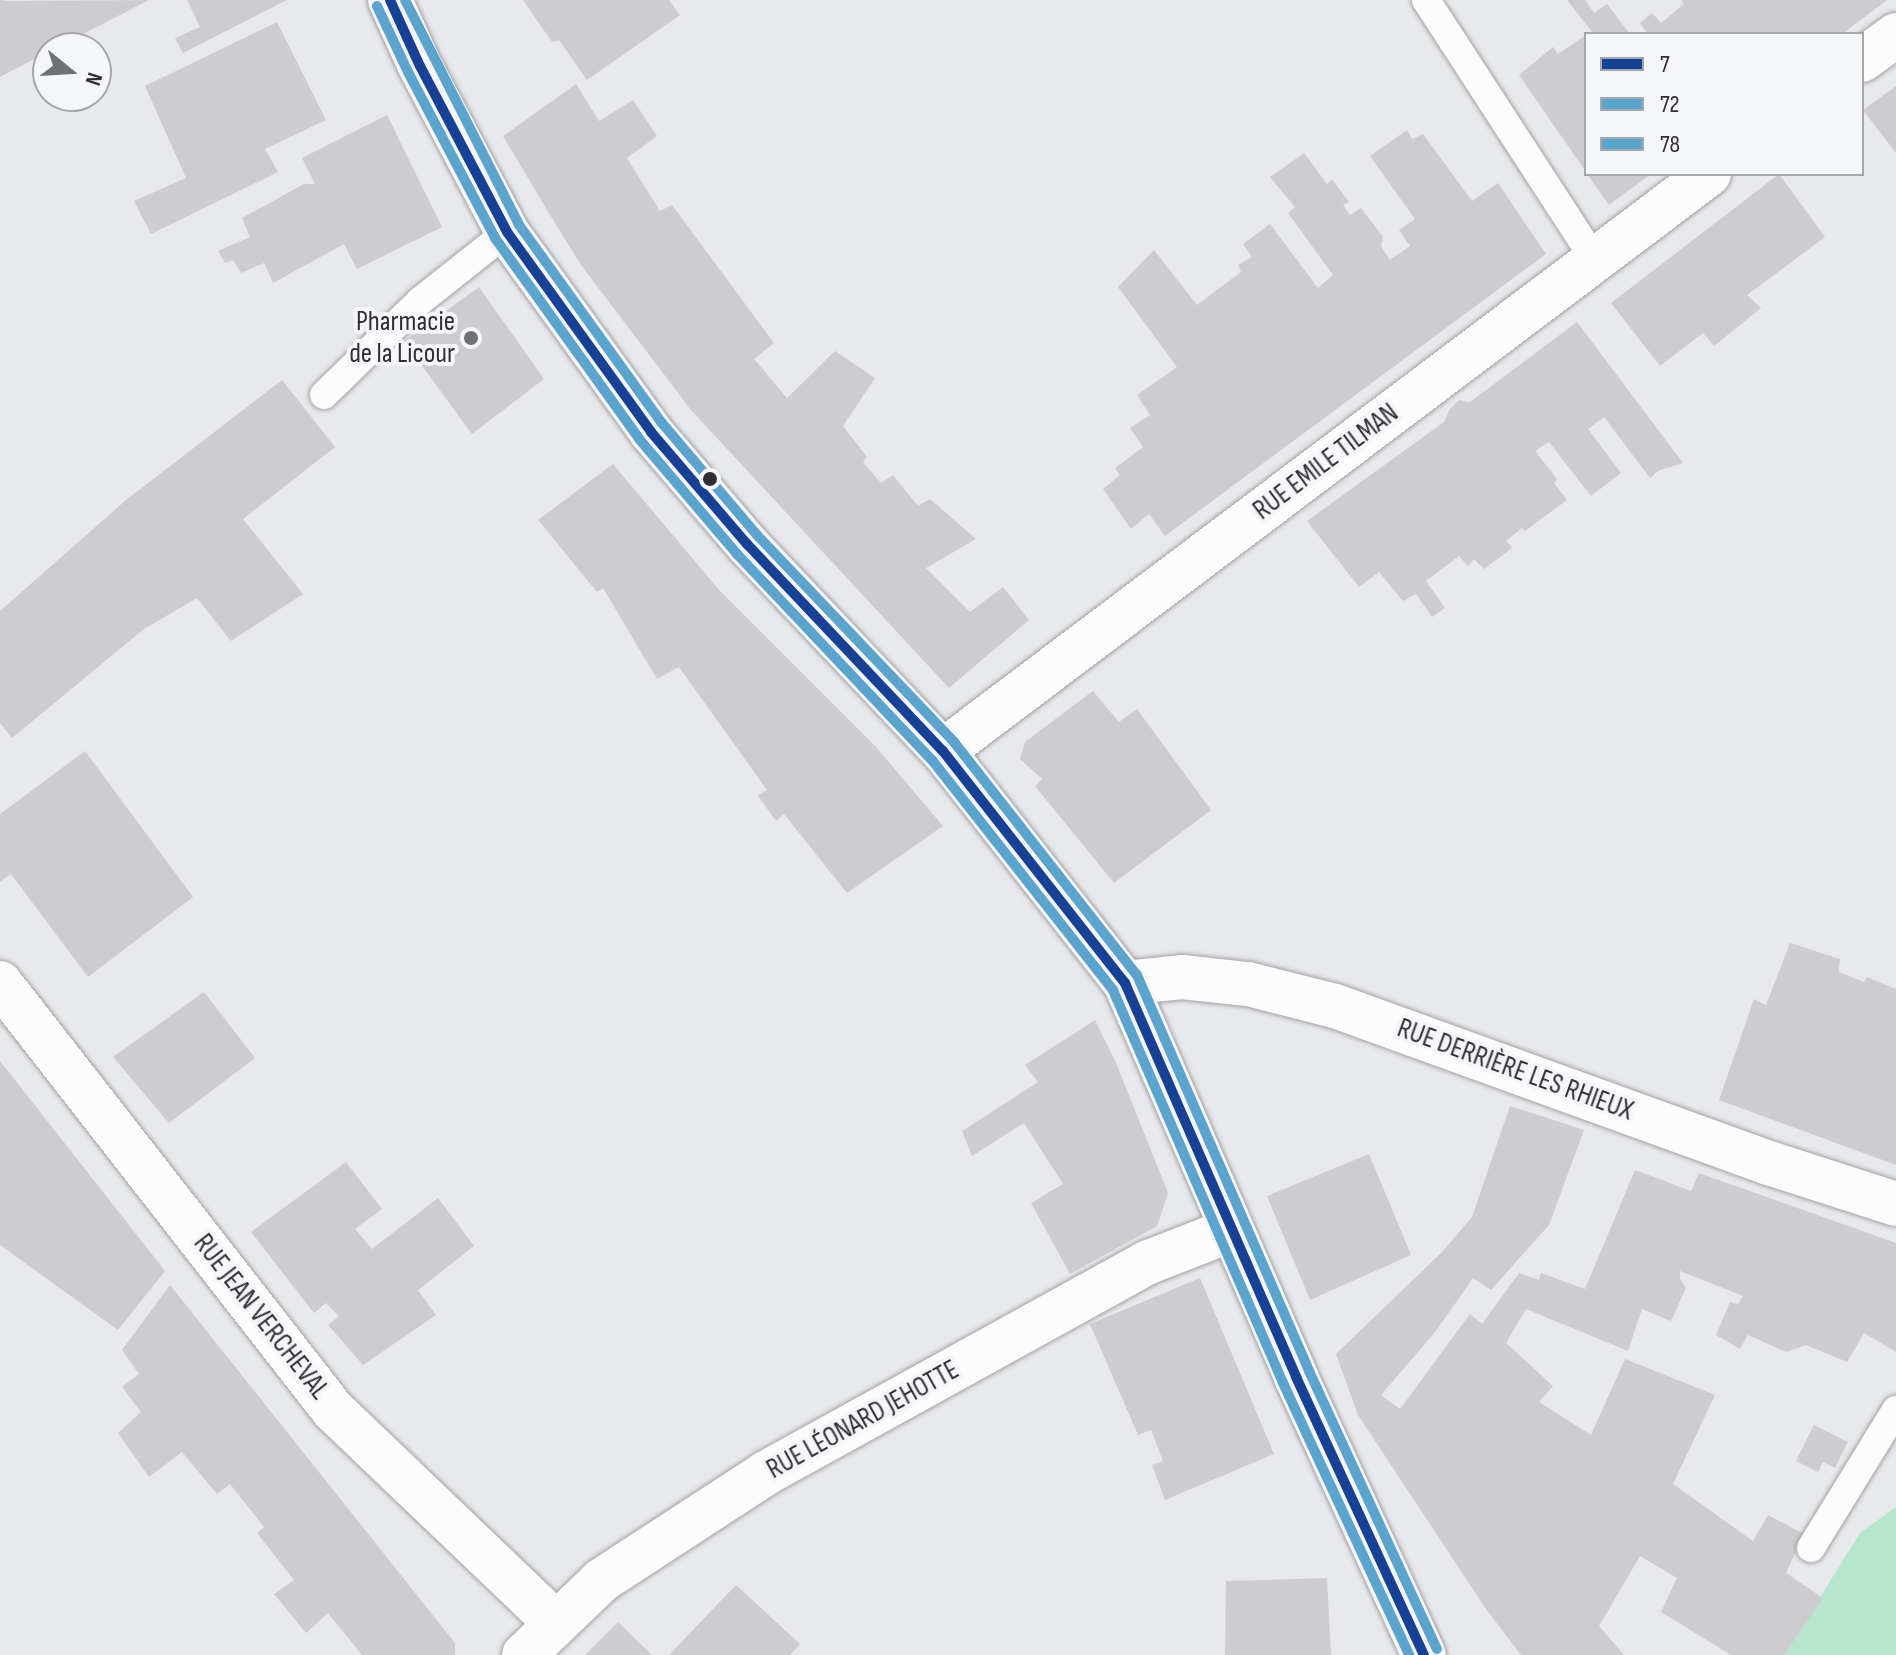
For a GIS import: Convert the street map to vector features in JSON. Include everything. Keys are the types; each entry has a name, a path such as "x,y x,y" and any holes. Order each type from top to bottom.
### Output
{"street":[{"path":"390,0 420,66 507,232 651,432 747,544 943,751 1125,983 1231,1230 1424,1655"},
{"path":"1864,59 1896,35"},
{"name":"RUE EMILE TILMAN","path":"943,751 1706,176"},
{"name":"RUE DERRIÈRE LES RHIEUX","path":"1125,983 1182,977 1248,984 1335,1006 1769,1163 1896,1204"},
{"name":"RUE JEAN VERCHEVAL","path":"0,983 333,1410 555,1622"},
{"name":"RUE LÉONARD JEHOTTE","path":"524,1655 602,1580 766,1473 1149,1262 1231,1230"}],"lane":[{"path":"1426,0 1594,259"},
{"path":"324,395 420,301 507,232"},
{"path":"1811,1548 1896,1410"}],"green space":[{"path":"1896,1507 1896,1655 1784,1655 1860,1533"}],"building":[{"path":"0,0 149,0 87,32 32,32 32,60 0,77"},
{"path":"187,0 287,0 183,53 175,38 200,27"},
{"path":"523,0 669,0 680,15 587,80 559,40 552,42"},
{"path":"1567,0 1585,0 1594,13 1607,4 1628,32 1592,32"},
{"path":"1681,0 1887,0 1845,32 1647,32 1640,23 1652,13 1661,23 1684,4"},
{"path":"277,22 326,120 265,149 278,172 151,234 134,201 186,178 145,86"},
{"path":"1584,36 1584,169 1519,75 1553,47 1558,54"},
{"path":"576,84 599,121 633,100 657,136 627,158 660,211 672,205 774,343 754,359 787,398 835,351 875,378 843,426 867,457 863,462 881,483 893,475 918,506 930,499 976,539 926,568 970,612 1003,587 1029,620 949,688 691,410 581,265 547,210 503,136"},
{"path":"1896,86 1896,153 1864,111"},
{"path":"387,115 442,227 357,269 344,244 273,283 264,263 241,273 233,260 225,263 218,251 250,237 242,218 304,184 315,184 302,158"},
{"path":"1407,130 1412,139 1423,134 1472,201 1498,183 1546,254 1165,536 1149,514 1131,529 1103,489 1120,475 1115,468 1143,447 1130,428 1150,415 1137,395 1177,367 1118,287 1154,250 1197,305 1241,272 1238,265 1252,257 1243,244 1270,224 1318,288 1333,275 1288,213 1295,207 1270,177 1304,153 1327,184 1332,179 1349,202 1343,205 1350,215 1361,208 1383,237 1381,246 1390,260 1410,246 1399,230 1415,219 1370,156"},
{"path":"1588,176 1648,176 1609,205"},
{"path":"1776,176 1780,176 1825,237 1747,295 1761,308 1714,346 1703,333 1660,366 1611,303"},
{"path":"479,287 544,379 472,434 404,341"},
{"path":"1577,322 1683,463 1658,471 1650,478 1604,417 1588,429 1621,473 1591,496 1549,442 1535,451 1557,479 1554,483 1567,500 1506,541 1512,548 1484,569 1474,559 1468,566 1459,556 1426,581 1445,608 1432,617 1416,594 1403,601 1379,572 1359,587 1307,521 1444,422 1459,400 1470,402"},
{"path":"282,380 335,447 243,519 303,594 231,641 197,598 144,629 12,738 0,723 0,611 126,500"},
{"path":"613,464 719,590 876,747 943,826 847,893 784,814 776,821 758,796 767,790 679,667 657,679 603,588 597,592 538,520"},
{"path":"1093,691 1119,722 1137,709 1211,810 1114,883 1035,786 1042,779 1020,759 1025,742"},
{"path":"85,751 193,897 88,977 11,874 0,882 0,814"},
{"path":"1790,943 1840,959 1839,972 1864,982 1867,977 1896,989 1896,1165 1719,1100 1754,999 1766,1005"},
{"path":"204,992 255,1058 169,1123 113,1057"},
{"path":"1095,1020 1116,1063 1168,1193 1157,1226 1070,1274 1031,1203 1063,1184 1024,1123 972,1156 962,1131 1038,1082 1025,1065"},
{"path":"0,1061 165,1271 118,1330 0,1245"},
{"path":"1510,1106 1584,1130 1549,1225 1491,1290 1473,1278 1436,1331 1381,1395 1400,1409 1470,1314 1482,1324 1519,1273 1539,1280 1541,1273 1585,1289 1635,1170 1691,1191 1699,1173 1896,1243 1896,1352 1864,1333 1847,1362 1806,1345 1786,1352 1748,1335 1740,1349 1716,1335 1730,1302 1738,1304 1743,1296 1680,1271 1680,1279 1686,1288 1671,1321 1642,1309 1628,1351 1526,1309 1506,1343 1553,1386 1539,1402 1591,1435 1625,1359 1715,1395 1673,1484 1753,1541 1768,1515 1804,1534 1786,1573 1823,1598 1784,1655 1731,1655 1661,1612 1677,1578 1640,1556 1599,1626 1624,1655 1521,1655 1486,1609 1358,1415 1336,1354 1442,1252 1472,1217"},
{"path":"1369,1154 1411,1255 1310,1300 1267,1196"},
{"path":"346,1162 382,1209 355,1229 372,1249 438,1198 474,1246 418,1290 436,1315 363,1365 328,1325 339,1316 326,1303 314,1313 251,1232"},
{"path":"1200,1278 1274,1454 1165,1500 1152,1465 1163,1461 1151,1430 1138,1435 1090,1324"},
{"path":"170,1285 455,1643 455,1655 362,1655 328,1613 306,1633 274,1594 294,1580 257,1533 264,1527 230,1484 217,1494 182,1452 149,1477 118,1433 141,1412 122,1387 139,1374 122,1350"},
{"path":"1814,1425 1848,1442 1835,1468 1823,1462 1818,1472 1796,1461"},
{"path":"1327,1578 1331,1655 1225,1655 1226,1581"},
{"path":"736,1585 800,1644 790,1655 669,1655"},
{"path":"618,1622 652,1655 585,1655"}],"transit line":[{"name":"7","path":"390,0 420,66 507,232 651,432 747,544 943,751 1125,983 1296,1377 1424,1655"},
{"name":"78","path":"405,0 519,225 662,423 757,535 954,742 1137,975 1309,1371 1437,1649"},
{"name":"72","path":"377,6 495,238 640,440 737,554 932,760 1113,990 1283,1383 1409,1655"}],"place":[{"name":"Pharmacie de la Licour","path":"471,338"}]}
